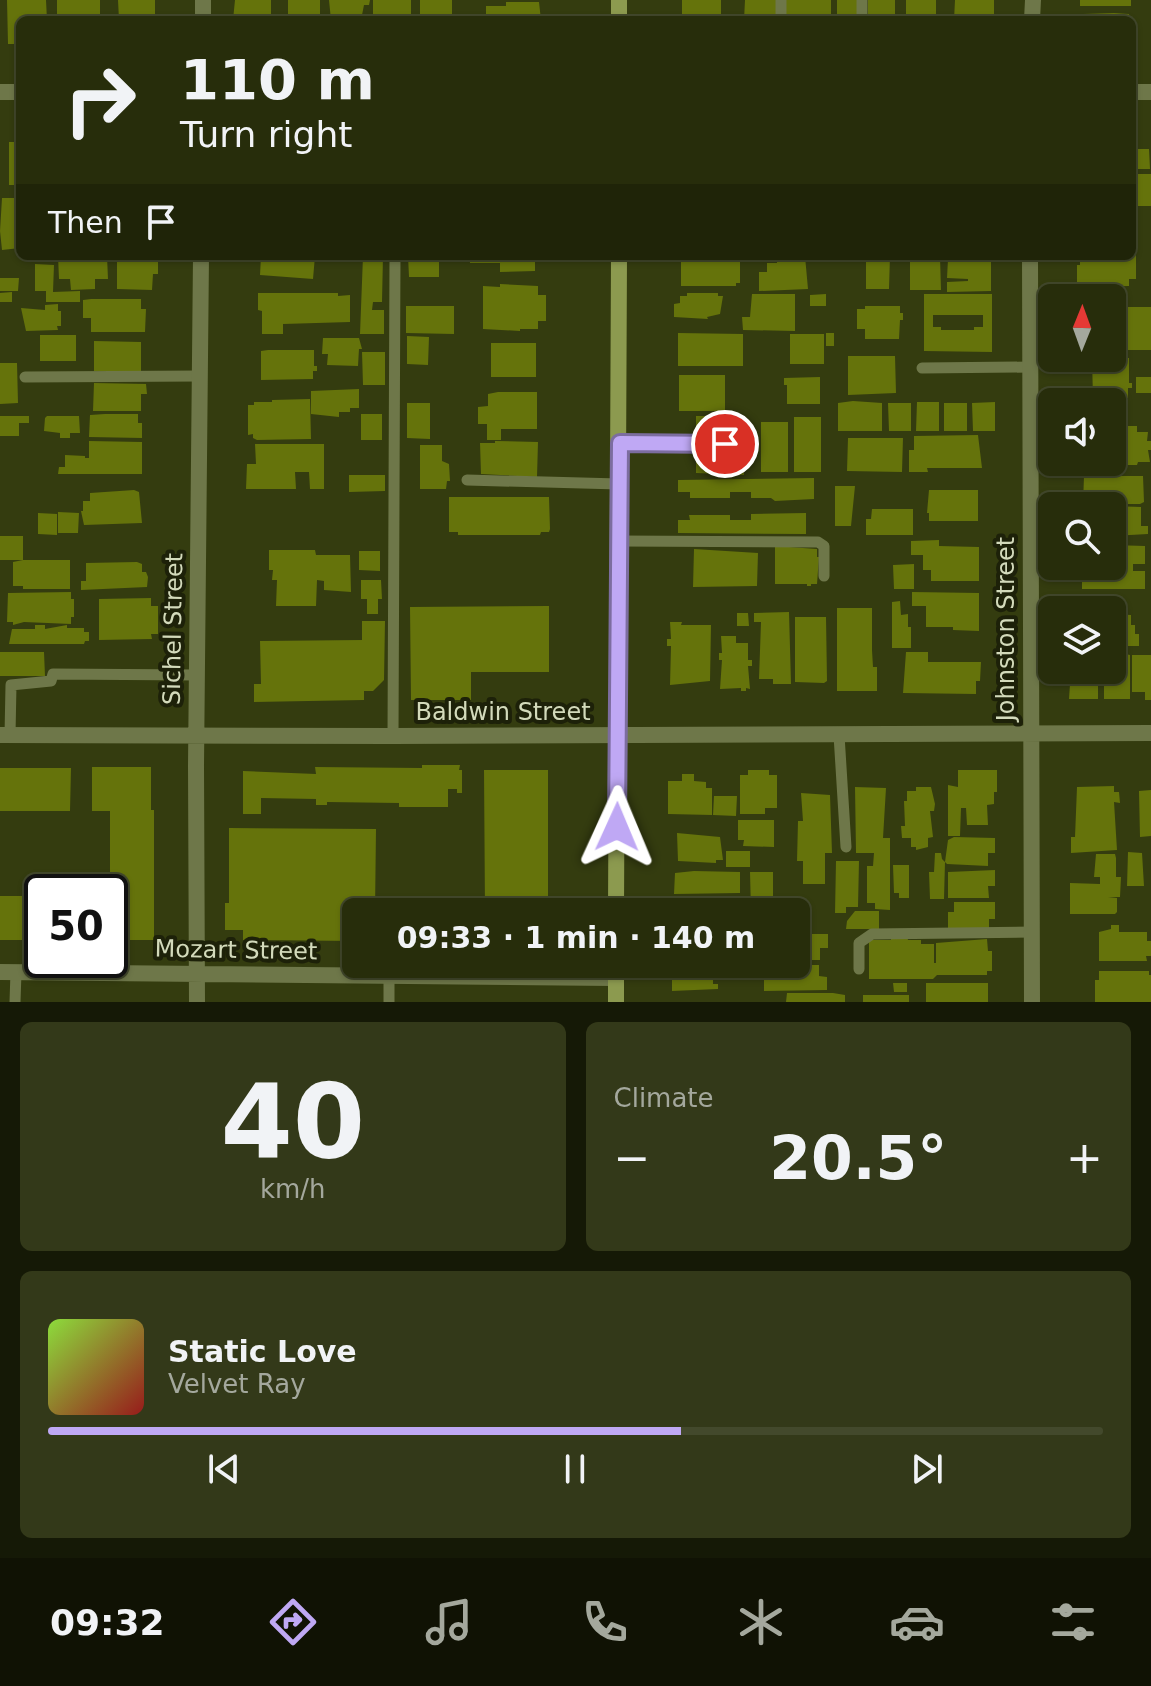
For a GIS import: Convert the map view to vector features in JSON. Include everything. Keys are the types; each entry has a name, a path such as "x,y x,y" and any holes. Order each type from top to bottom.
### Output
{"main road":[{"path":"616,898 619,260"},
{"path":"616,978 616,1002"}],"street":[{"name":"Sichel Street","path":"197,1002 196,675 201,260"},
{"name":"Johnston Street","path":"1030,260 1032,1002"},
{"name":"Baldwin Street","path":"5,735 1151,733"},
{"name":"Mozart Street","path":"8,972 342,976"}],"lane":[{"path":"393,736 395,260"},
{"path":"922,368 1030,367"},
{"path":"25,377 200,376"},
{"path":"620,443 753,444"},
{"path":"467,480 619,484"},
{"path":"619,541 818,542 824,546 824,576"},
{"path":"5,735 11,685 51,681 53,674 196,675"},
{"path":"839,735 846,847"},
{"path":"859,969 859,943 872,934 1032,932"},
{"path":"8,972 15,1002"},
{"path":"389,978 389,1002"}],"building":[{"path":"7,0 46,0 47,16 16,16 16,44 8,44"},
{"path":"57,0 100,0 100,16 57,16"},
{"path":"118,0 155,0 155,16 119,16"},
{"path":"235,0 271,0 271,16 233,16"},
{"path":"288,0 320,0 320,16 288,16"},
{"path":"329,0 370,0 369,5 364,5 362,16 331,16"},
{"path":"373,0 411,0 411,16 373,16"},
{"path":"420,0 452,0 452,16 420,16"},
{"path":"682,0 721,0 721,16 682,16"},
{"path":"745,0 776,0 776,16 744,16"},
{"path":"785,0 831,0 831,16 785,16"},
{"path":"837,0 859,0 859,16 837,16"},
{"path":"868,0 895,0 895,16 868,16"},
{"path":"906,0 936,0 936,16 906,16"},
{"path":"955,0 994,0 994,16 954,16"},
{"path":"1080,0 1131,0 1131,6 1080,6"},
{"path":"506,2 539,2 541,16 486,16 486,6 506,6"},
{"path":"1114,13 1129,16 1078,16"},
{"path":"9,142 16,142 16,185 9,185"},
{"path":"1136,149 1149,149 1150,169 1137,169"},
{"path":"1136,174 1151,174 1151,206 1136,206"},
{"path":"2,198 16,198 16,248 2,250"},
{"path":"58,260 107,260 108,279 95,279 95,289 71,290 70,279 59,279"},
{"path":"117,260 158,260 158,274 153,274 152,290 117,289"},
{"path":"261,260 315,260 313,279 260,275"},
{"path":"363,260 383,260 382,302 373,302 372,310 384,310 384,334 360,334"},
{"path":"408,260 439,260 439,277 409,277"},
{"path":"470,260 535,260 535,271 500,272 500,263 470,263"},
{"path":"681,260 740,260 740,283 736,286 681,286"},
{"path":"777,260 805,260 808,289 759,291 759,272 767,272 767,263 777,263"},
{"path":"866,260 890,260 889,289 866,289"},
{"path":"910,260 940,260 941,290 910,290"},
{"path":"948,260 991,260 991,291 947,292 947,282 968,279 947,278"},
{"path":"1080,260 1136,260 1136,279 1129,279 1129,286 1077,284 1077,265 1080,265"},
{"path":"35,264 54,265 53,292 80,291 80,302 46,302 46,291 35,291"},
{"path":"0,278 19,278 18,291 0,291"},
{"path":"500,284 538,286 538,295 546,295 546,321 538,321 538,329 483,329 483,286 500,287"},
{"path":"12,292 12,302 0,302 0,293"},
{"path":"258,293 350,295 350,322 283,324 283,334 262,334"},
{"path":"687,293 718,293 718,296 723,296 720,314 708,319 674,317 674,304 680,303 680,296 687,296"},
{"path":"752,294 795,294 795,331 743,330 742,317 750,317"},
{"path":"826,294 826,306 810,306 810,295"},
{"path":"924,294 992,294 992,352 924,351","holes":["933,315 983,315 983,327 974,327 974,330 941,330 941,327 933,327"]},
{"path":"141,299 141,309 146,309 145,332 91,332 91,318 83,318 83,300"},
{"path":"58,304 61,326 57,326 58,330 26,331 21,308 45,310 45,305"},
{"path":"406,306 454,306 454,334 406,333"},
{"path":"865,306 900,306 903,320 900,320 899,339 865,339 865,329 857,329 857,309 865,309"},
{"path":"1126,307 1151,307 1151,350 1126,350"},
{"path":"678,333 743,334 743,366 678,366"},
{"path":"826,333 834,333 834,346 826,346"},
{"path":"790,334 824,334 824,364 790,364"},
{"path":"40,335 76,335 76,361 40,361"},
{"path":"407,336 429,337 428,365 407,364"},
{"path":"323,338 359,338 362,349 359,349 358,366 327,365 328,354 322,354"},
{"path":"94,341 141,342 141,371 94,371"},
{"path":"491,343 536,343 536,377 491,377"},
{"path":"314,350 317,371 313,371 313,379 261,380 261,351"},
{"path":"362,352 385,352 385,385 363,385"},
{"path":"848,356 895,356 896,393 848,395"},
{"path":"1126,358 1129,358 1129,383 1132,383 1132,388 1128,388 1128,398 1126,388 1093,388 1092,372 1126,372"},
{"path":"0,363 17,363 18,403 0,404"},
{"path":"679,375 725,375 725,411 679,411"},
{"path":"820,377 820,404 787,404 784,378"},
{"path":"1136,377 1151,377 1151,393 1136,393"},
{"path":"94,383 146,384 147,394 141,394 141,411 93,411"},
{"path":"359,389 359,408 339,412 339,417 311,414 311,391"},
{"path":"537,392 537,429 501,429 501,440 487,440 487,424 478,424 478,407 488,406 488,394"},
{"path":"310,399 311,439 257,440 253,434 248,435 248,405 272,400"},
{"path":"917,402 939,402 939,431 916,431"},
{"path":"995,402 995,431 973,431 972,403"},
{"path":"407,403 430,403 430,439 407,438"},
{"path":"838,403 882,403 882,431 838,431"},
{"path":"888,403 911,403 911,431 889,431"},
{"path":"944,403 967,403 967,431 944,431"},
{"path":"138,414 138,423 142,423 142,438 89,437 90,415"},
{"path":"361,414 382,414 382,440 361,440"},
{"path":"0,416 29,416 29,423 19,423 19,436 0,436"},
{"path":"47,416 79,416 80,433 70,433 70,438 60,438 60,433 44,431"},
{"path":"696,416 745,416 745,441 696,441"},
{"path":"794,417 821,417 821,472 794,472"},
{"path":"761,422 788,422 788,472 761,472"},
{"path":"1126,426 1137,426 1137,432 1148,432 1147,441 1151,441 1151,450 1148,450 1150,462 1138,462 1137,465 1126,465"},
{"path":"978,435 982,468 927,468 928,472 909,472 909,450 914,450 914,436"},
{"path":"848,438 903,438 902,472 847,471"},
{"path":"89,441 142,442 142,474 58,474 59,467 65,467 65,455 89,458"},
{"path":"538,442 537,477 481,474 480,443"},
{"path":"255,444 324,444 324,489 310,489 309,472 295,472 296,489 246,489 247,464 256,464"},
{"path":"420,445 442,445 442,461 449,464 450,481 447,481 446,489 420,489"},
{"path":"696,448 744,449 744,475 696,473"},
{"path":"349,475 385,475 385,491 349,492"},
{"path":"1084,476 1143,476 1144,502 1140,504 1126,504 1126,492 1083,492"},
{"path":"814,478 814,499 775,501 771,498 751,498 751,492 730,492 730,498 690,498 690,492 678,492 678,480"},
{"path":"835,486 855,486 851,526 835,526"},
{"path":"929,490 978,490 978,521 929,521"},
{"path":"139,492 142,523 84,525 81,511 83,501 90,501 90,493"},
{"path":"449,497 549,497 549,532 541,532 540,535 458,535 458,532 449,532"},
{"path":"1126,506 1141,507 1141,526 1148,526 1148,534 1126,535"},
{"path":"872,509 913,509 913,535 866,535 866,519 871,519"},
{"path":"58,512 79,513 78,533 58,533"},
{"path":"38,513 57,514 57,535 38,534"},
{"path":"806,513 806,534 678,533 678,520 690,520 689,515 730,515 730,520 751,520 751,514"},
{"path":"0,536 23,536 23,560 0,560"},
{"path":"939,540 939,546 979,547 979,581 931,581 931,570 923,570 923,555 911,555 911,541"},
{"path":"1126,545 1145,546 1145,564 1133,564 1133,571 1145,571 1145,589 1082,589 1082,580 1126,580"},
{"path":"775,546 817,549 817,584 775,584"},
{"path":"694,549 758,553 757,586 693,587"},
{"path":"269,550 315,550 316,555 350,555 351,592 324,590 324,581 317,580 316,606 276,606 277,580 272,580 273,570 269,570"},
{"path":"359,551 380,551 380,571 359,570"},
{"path":"70,560 70,589 23,589 23,586 13,586 13,562"},
{"path":"86,563 142,564 142,572 146,572 148,577 147,587 81,590 81,581 86,581"},
{"path":"914,564 914,589 894,589 893,565"},
{"path":"361,580 381,580 382,599 378,599 378,614 367,614 367,599 361,599"},
{"path":"71,592 74,617 71,617 71,624 24,622 13,625 13,622 7,622 8,593"},
{"path":"912,592 979,593 979,631 926,627 926,606 912,606"},
{"path":"151,598 151,606 158,606 158,634 151,634 152,639 99,640 99,599"},
{"path":"900,601 901,615 908,614 911,648 892,648 892,602"},
{"path":"549,606 549,672 471,672 471,700 411,700 410,607"},
{"path":"837,608 872,608 873,667 877,667 877,691 837,691"},
{"path":"789,612 791,684 773,684 773,679 759,679 761,622 754,622 754,613"},
{"path":"737,613 748,613 749,626 737,626"},
{"path":"1126,615 1131,615 1131,625 1135,625 1135,634 1139,634 1139,646 1126,646"},
{"path":"795,617 826,617 827,681 824,683 795,682"},
{"path":"362,621 385,621 384,680 373,691 364,691 364,700 254,702 254,684 261,684 260,641 362,640"},
{"path":"670,622 711,625 710,681 670,685 671,646 667,646 667,639 671,639"},
{"path":"35,625 45,625 45,629 67,625 67,628 84,628 84,632 89,632 89,641 84,644 9,644 12,629 35,629"},
{"path":"721,636 736,636 736,643 748,643 748,660 752,660 752,666 748,666 750,689 746,688 746,691 741,691 741,688 720,689"},
{"path":"0,652 44,652 45,676 0,676"},
{"path":"906,652 928,652 928,662 981,662 976,694 903,693"},
{"path":"1126,654 1130,655 1130,699 1104,699 1104,684 1126,684"},
{"path":"1132,655 1151,655 1151,700 1145,700 1145,692 1132,692"},
{"path":"1070,684 1098,684 1098,699 1069,699"},
{"path":"422,765 460,765 462,793 457,793 457,789 448,789 448,807 399,807 399,803 327,802 327,805 316,805 316,799 261,798 261,814 243,814 243,771 316,774 315,767 422,768"},
{"path":"92,767 151,767 154,940 128,940 128,874 110,874 110,811 92,811"},
{"path":"0,768 71,768 70,811 0,811"},
{"path":"484,770 548,770 548,898 485,898"},
{"path":"748,770 769,770 769,775 777,775 777,808 765,808 765,814 740,814 740,775 748,775"},
{"path":"958,770 997,770 997,792 994,792 994,804 987,805 988,825 967,825 966,808 961,808 960,836 948,836 948,785 958,787"},
{"path":"682,774 694,774 694,781 706,782 706,788 712,788 712,815 668,814 668,781 682,781"},
{"path":"1114,786 1114,792 1119,792 1120,803 1114,802 1117,850 1071,853 1071,837 1075,837 1077,787"},
{"path":"855,787 886,788 883,838 890,838 890,910 875,909 875,903 867,903 867,866 873,866 874,853 856,853"},
{"path":"916,787 931,787 935,804 934,811 930,811 933,837 928,838 928,847 916,850 916,847 911,847 911,838 902,838 901,826 905,826 904,801 907,801 907,791 916,791"},
{"path":"1151,790 1151,836 1140,837 1139,791"},
{"path":"801,793 830,795 832,853 825,853 825,884 803,884 803,861 797,861 798,821 803,821"},
{"path":"714,796 737,796 736,816 713,815"},
{"path":"738,820 774,820 774,847 743,846 744,840 738,840"},
{"path":"229,828 376,829 375,898 342,898 342,941 243,940 243,930 225,930 225,903 229,903"},
{"path":"677,833 720,837 723,860 716,860 716,863 678,861"},
{"path":"954,837 995,838 995,853 988,853 988,866 947,864 948,840"},
{"path":"726,851 750,851 750,867 726,867"},
{"path":"1128,852 1142,853 1144,886 1127,886"},
{"path":"935,853 941,853 945,862 944,899 930,899 929,872 934,872"},
{"path":"1096,854 1115,854 1116,877 1121,877 1120,897 1108,897 1117,898 1117,912 1070,914 1070,883 1100,884 1100,877 1094,877"},
{"path":"836,861 859,861 858,907 846,907 846,913 835,913"},
{"path":"893,865 909,865 909,898 899,898 899,893 894,893"},
{"path":"995,870 995,886 988,886 989,898 948,898 948,872"},
{"path":"740,872 740,893 674,894 675,873"},
{"path":"750,872 773,872 773,898 751,898"},
{"path":"0,896 24,896 24,940 0,940"},
{"path":"954,902 995,902 995,919 989,919 989,931 948,929 948,912 954,912"},
{"path":"855,911 879,911 879,929 846,929 847,921"},
{"path":"1111,925 1119,925 1119,932 1147,932 1147,941 1151,941 1151,956 1146,956 1147,961 1099,961 1099,932 1111,929"},
{"path":"810,934 828,934 828,948 820,948 820,960 810,960"},
{"path":"891,936 907,936 908,940 921,940 921,944 934,944 934,963 936,943 987,939 988,951 992,951 992,971 987,971 987,975 937,975 933,979 869,979 869,940 891,940"},
{"path":"810,965 819,965 819,976 827,977 827,990 764,991 764,978 810,978"},
{"path":"1099,971 1149,971 1151,1002 1095,1002 1095,980 1099,980"},
{"path":"672,978 713,978 713,984 718,984 718,989 672,991"},
{"path":"893,983 907,983 907,992 894,992"},
{"path":"926,983 988,983 988,1002 926,1002"},
{"path":"787,993 833,993 845,995 845,1002 786,1002"},
{"path":"863,995 909,995 909,1002 863,1002"}],"route":[{"path":"617,827 620,443 725,444"}]}
